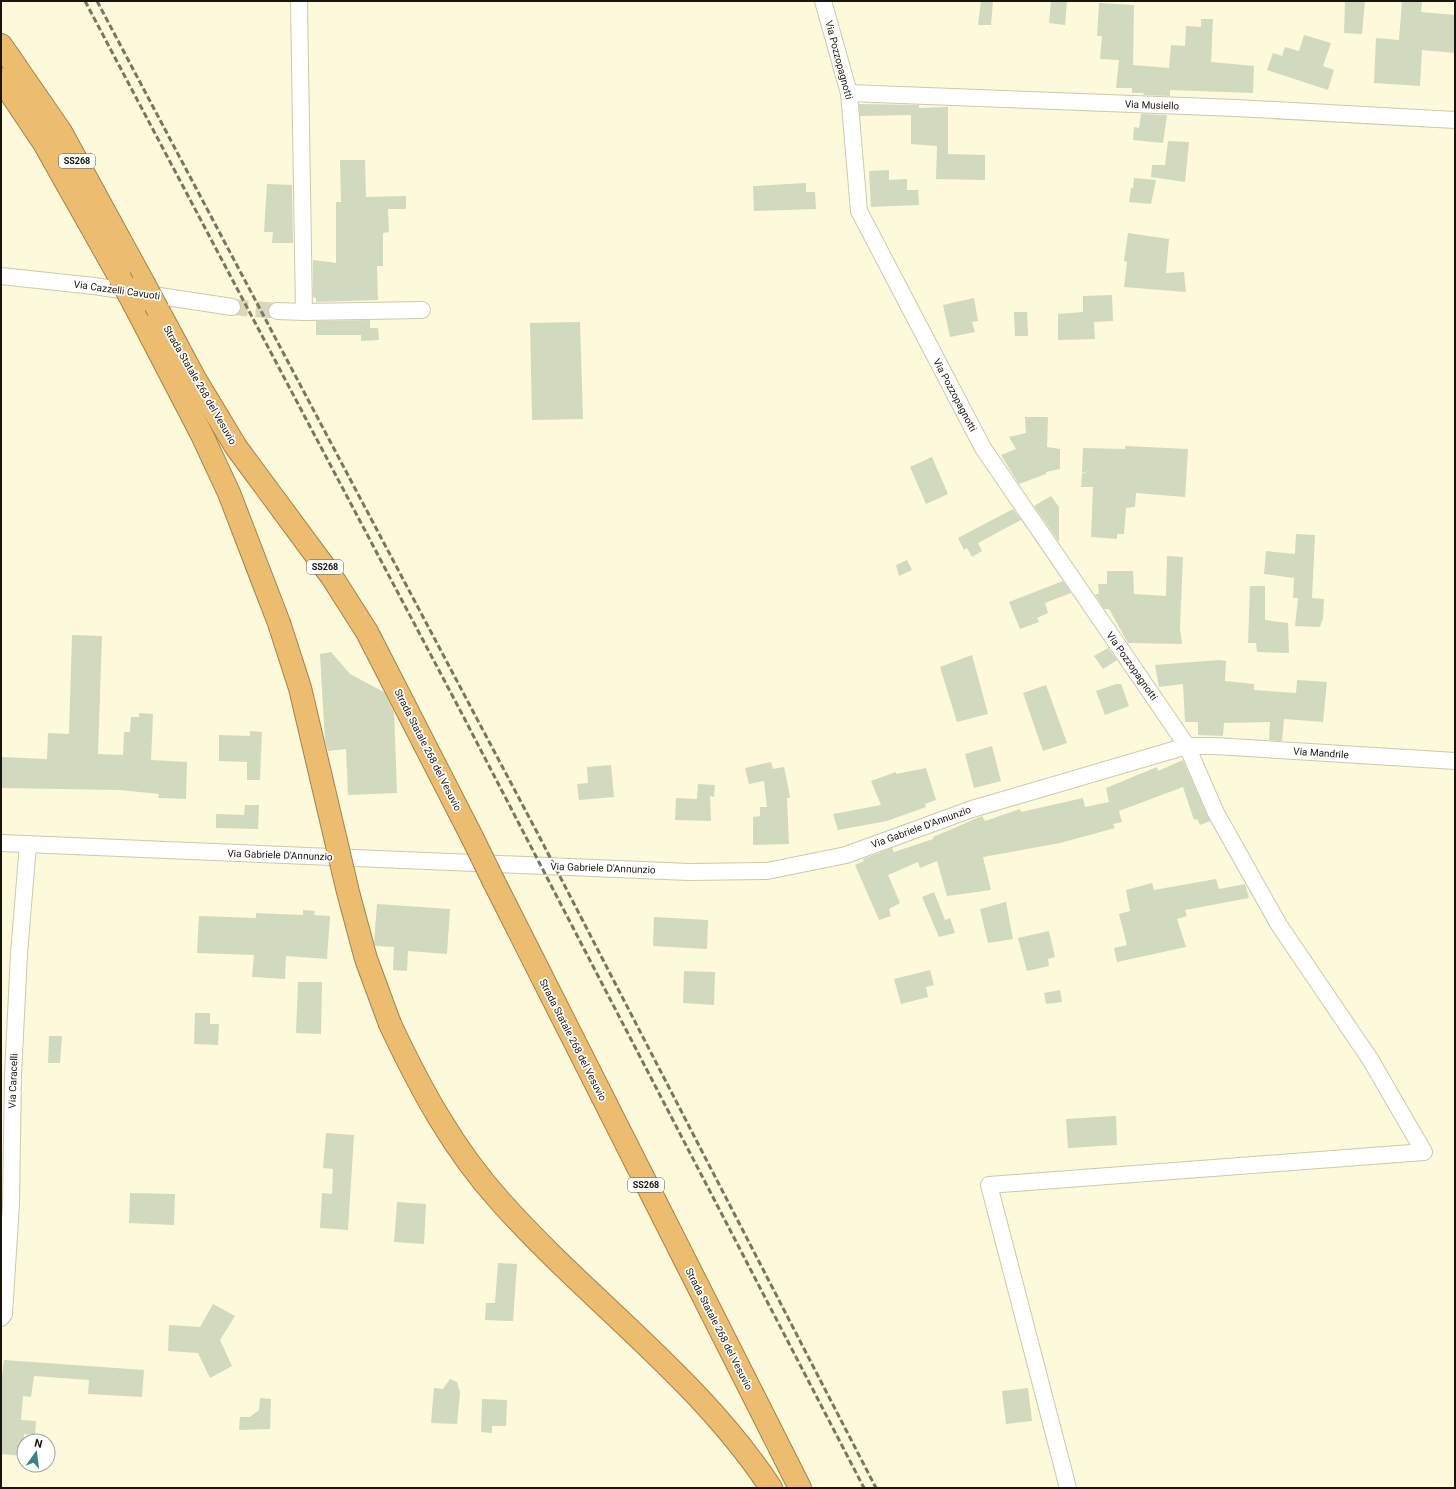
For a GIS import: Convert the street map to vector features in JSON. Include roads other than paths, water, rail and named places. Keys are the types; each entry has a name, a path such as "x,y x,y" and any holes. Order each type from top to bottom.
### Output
{"highway":[{"name":"Strada Statale 268 del Vesuvio","path":"1,45 61,132 195,379 236,447 332,577 367,632 800,1488"},
{"name":"Strada Statale 268 del Vesuvio","path":"1,79 44,143 120,278 202,435 229,493 279,623 300,688 348,892 366,959 390,1024 416,1080 443,1125 470,1164 500,1201 539,1242 703,1403 735,1440 771,1488"}],"street":[{"path":"299,1 304,312"},
{"name":"Via Pozzopagnotti","path":"823,1 849,93 859,211 983,448 1187,746 1216,813 1279,925 1370,1059 1424,1152 989,1185 1068,1488"},
{"name":"Via Musiello","path":"849,93 1236,108 1455,120"},
{"name":"Via Cazzelli Cavuoti","path":"1,276 94,286 232,307"},
{"path":"276,311 422,310"},
{"name":"Via Mandrile","path":"1187,746 1215,746 1455,762"},
{"name":"Via Gabriele D'Annunzio","path":"1,843 689,872 767,871 846,855 972,809 1187,746"},
{"name":"Via Caracelli","path":"1,1318 4,1314 11,1204 13,1075 19,954 28,844"}],"tunnel":[{"path":"232,307 277,311"}],"railway":[{"path":"85,1 461,712 864,1488"},
{"path":"97,1 539,836 876,1488"}]}
